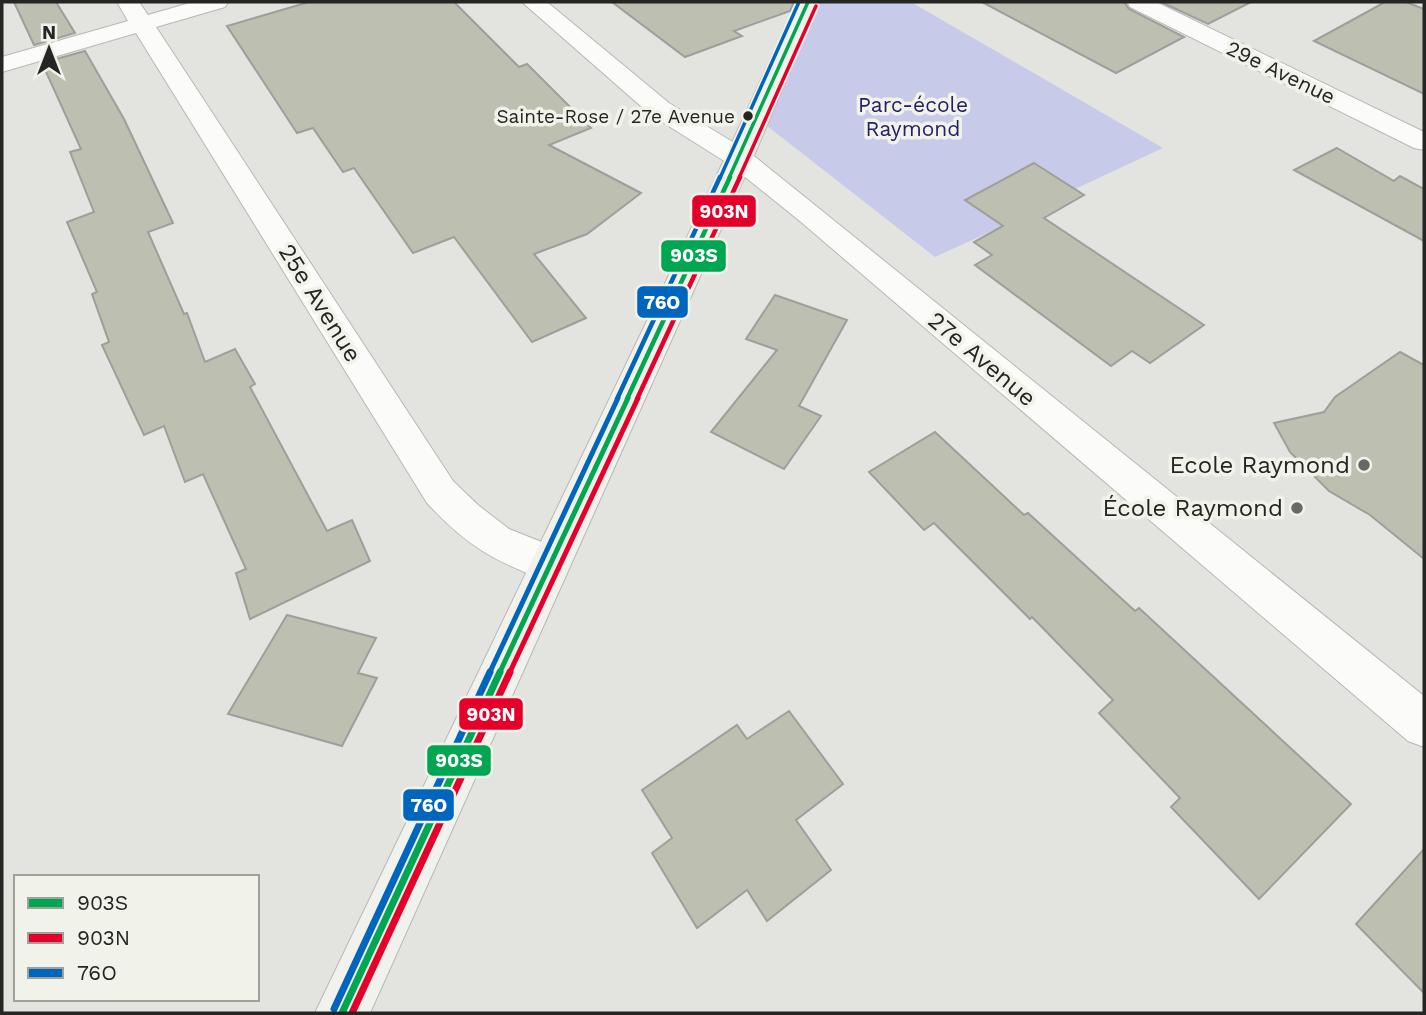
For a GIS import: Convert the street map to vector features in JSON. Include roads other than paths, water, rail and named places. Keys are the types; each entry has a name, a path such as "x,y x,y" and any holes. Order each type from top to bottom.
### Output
{"street":[{"path":"2,65 135,13 217,2"},
{"name":"27e Avenue","path":"533,2 660,109 739,158 811,215 1084,445 1424,725"},
{"path":"342,1013 739,158 808,2"},
{"name":"29e Avenue","path":"1138,2 1424,142"},
{"name":"25e Avenue","path":"135,13 440,492 464,517 495,541 550,564"}],"place":[{"name":"Sainte-Rose / 27e Avenue","path":"748,116"},
{"name":"Ecole Raymond","path":"1364,465"},
{"name":"École Raymond","path":"1297,508"}],"park label":[{"name":"Parc-école Raymond","path":"913,116"}]}
